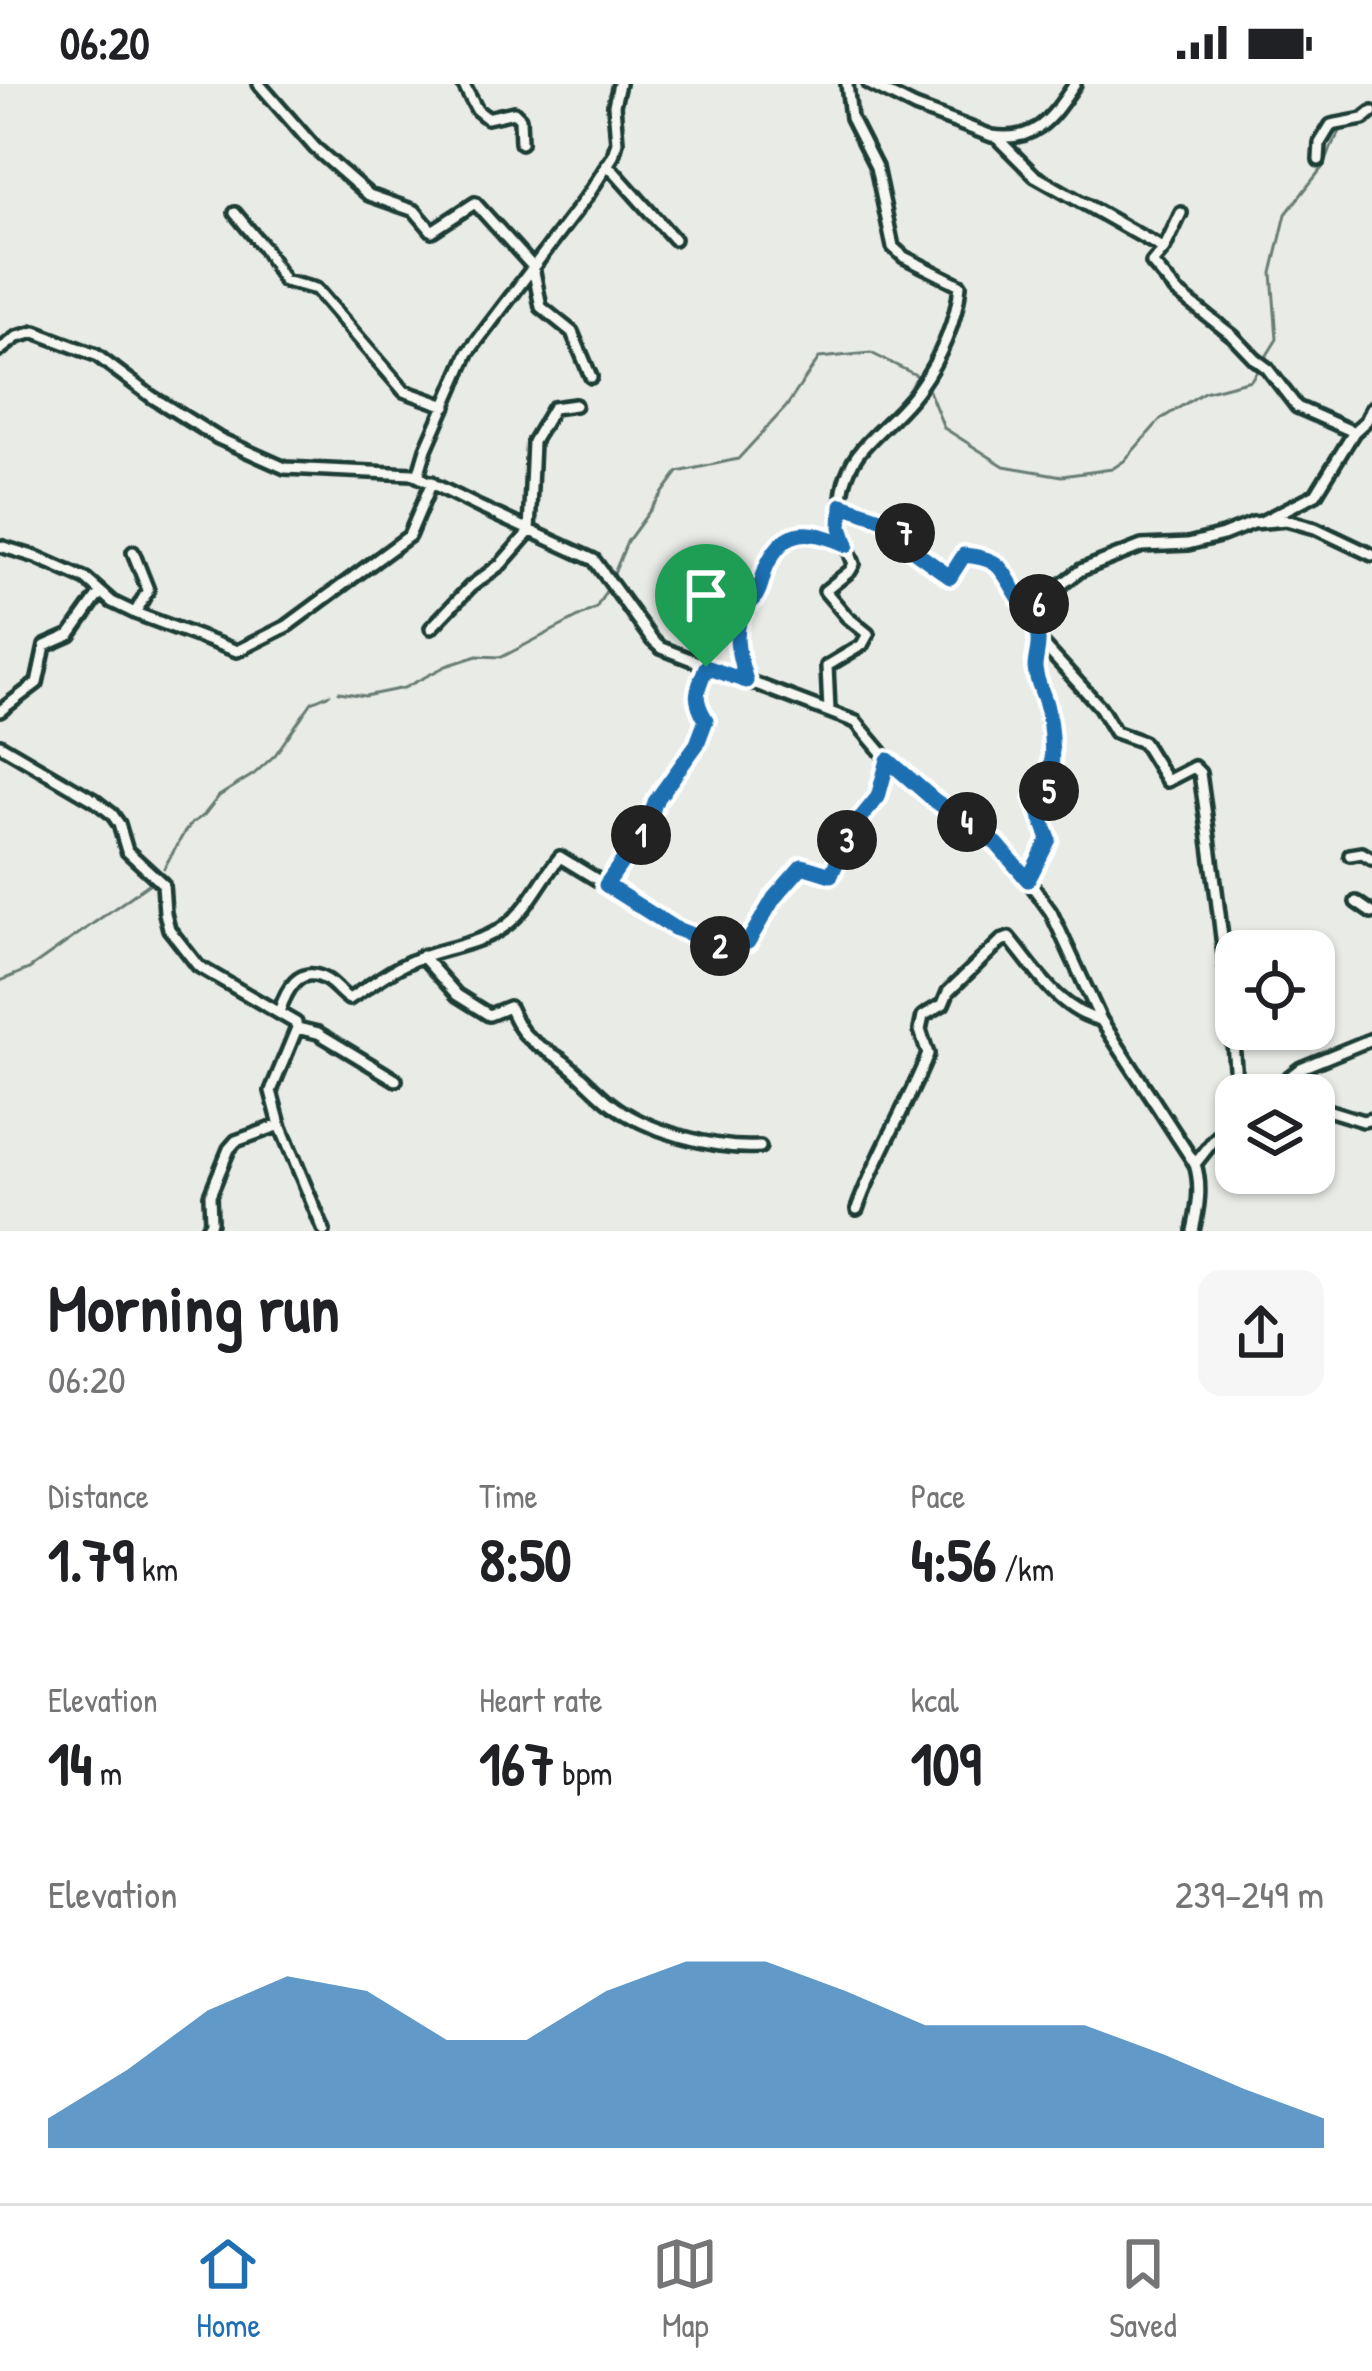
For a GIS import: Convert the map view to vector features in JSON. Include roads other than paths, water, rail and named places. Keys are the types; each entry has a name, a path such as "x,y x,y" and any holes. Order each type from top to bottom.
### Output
{"street":[{"path":"259,84 315,148 369,194 415,211 432,231 475,202 533,267 541,307 572,332 591,377"},
{"path":"463,84 477,110 488,118 514,112 520,118 521,143"},
{"path":"418,476 468,353 588,195 616,149 614,105 619,84"},
{"path":"829,711 827,666 862,645 868,634 826,591 854,564 841,527 844,488 858,453 924,380 954,319 960,285 893,247 876,167 851,118 848,84"},
{"path":"869,84 996,137 1028,135 1039,129 1076,84"},
{"path":"1319,160 1320,143 1331,125 1363,119 1372,112"},
{"path":"996,137 1035,176 1164,249"},
{"path":"607,164 674,239"},
{"path":"235,213 284,281 316,290 404,392 446,406"},
{"path":"1181,213 1152,263 1177,292 1267,368 1297,407 1354,432"},
{"path":"0,350 17,337 35,332 96,355 152,398 218,438 285,468 418,476 432,482 594,560 661,648 856,722 888,760 934,800 997,844 1051,912 1101,1020 1195,1164 1198,1209 1193,1231"},
{"path":"431,628 530,532 533,442 553,408 575,405"},
{"path":"1028,880 1049,839 1034,799 1051,790 1053,766 1046,704 1035,665 1037,607 1081,570 1142,546 1187,544 1260,522 1316,494 1372,408"},
{"path":"0,546 86,579 112,602 136,613 237,651 286,626 409,536 432,482"},
{"path":"842,505 901,525 910,548 950,577 964,555 999,563 1020,599 1040,603"},
{"path":"1260,522 1295,521 1372,555"},
{"path":"746,681 736,628 782,542 798,532 847,545"},
{"path":"133,552 148,590 136,613"},
{"path":"0,711 38,683 45,646 70,635 97,597"},
{"path":"1038,639 1100,707 1115,731 1143,742 1167,781 1194,767 1200,772 1236,1074"},
{"path":"606,885 650,821 655,802 697,744 706,720 696,695 706,667"},
{"path":"0,745 112,814 127,851 163,884 169,929 198,965 296,1023 271,1091 280,1125 324,1231"},
{"path":"279,1012 289,986 301,978 326,979 349,999 395,968 505,927 560,857 674,928 726,948 748,942 774,898 802,866 831,875 851,830 878,797 888,760"},
{"path":"1350,855 1372,859"},
{"path":"1356,902 1372,913"},
{"path":"857,1209 928,1054 920,1030 923,1016 943,1004 948,992 1001,941 1009,938 1066,1005 1101,1020"},
{"path":"422,956 457,995 489,1015 509,1007 524,1034 633,1118 714,1146 760,1147"},
{"path":"297,1028 318,1033 396,1080"},
{"path":"1294,1074 1372,1039"},
{"path":"1335,1112 1370,1122"},
{"path":"206,1231 211,1222 210,1195 229,1149 236,1141 280,1125"},
{"path":"1195,1164 1215,1139"}],"waterway":[{"path":"1356,125 1372,122"},
{"path":"1264,360 1277,339 1272,273 1286,214 1347,126"},
{"path":"613,576 627,542 678,472 738,459 786,407 819,358 871,353 922,378"},
{"path":"927,386 944,428 1004,466 1062,476 1112,469 1161,419 1204,392 1251,380 1259,368"},
{"path":"339,692 365,696 404,688 477,656 502,657 596,608 608,588"},
{"path":"164,868 192,823 219,796 275,755 312,702 330,694"},
{"path":"0,981 29,969 153,881"}]}
